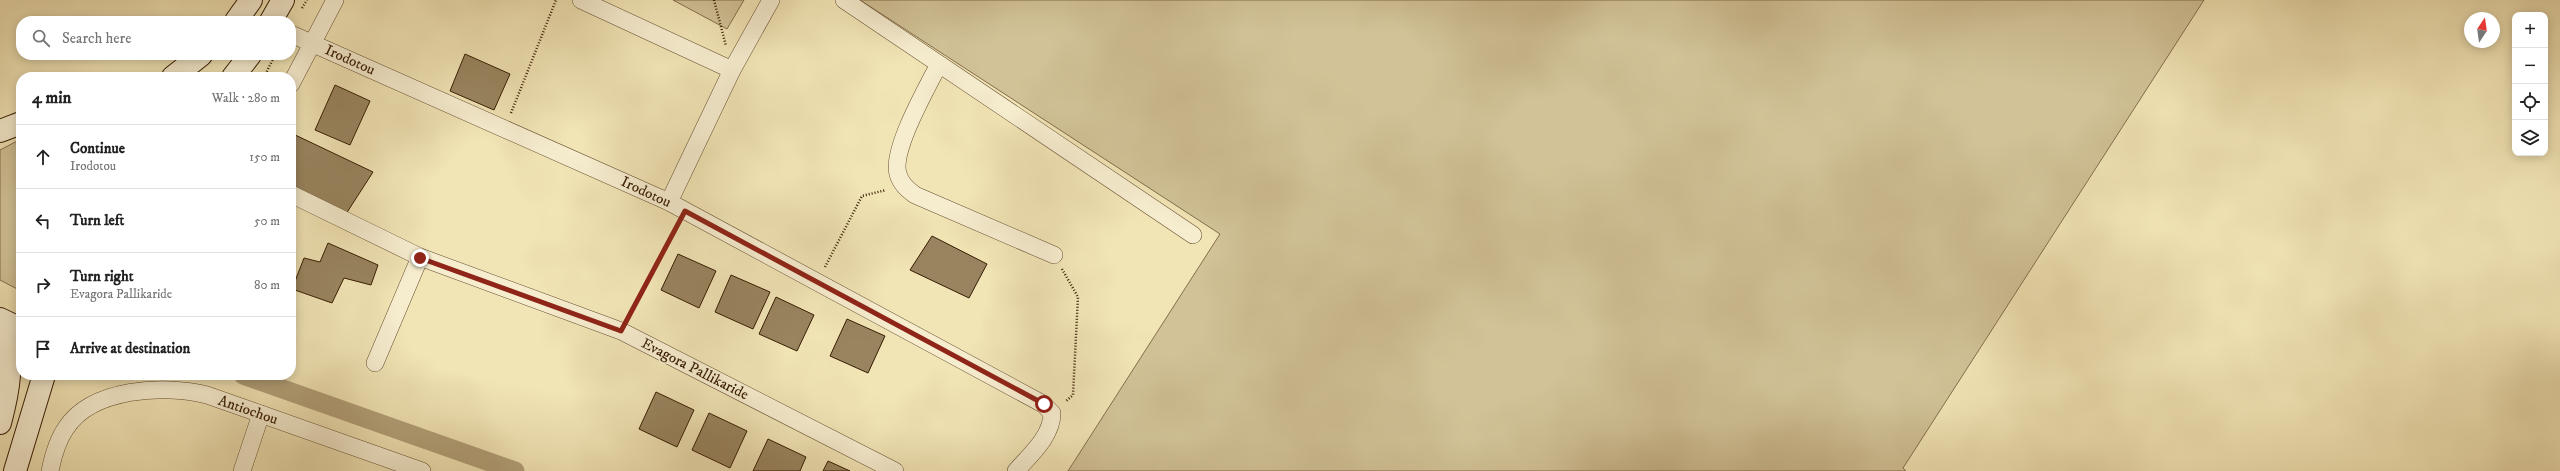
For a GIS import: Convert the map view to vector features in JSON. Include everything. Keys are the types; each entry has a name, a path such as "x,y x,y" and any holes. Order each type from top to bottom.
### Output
{"main road":[{"path":"240,16 251,0"},
{"path":"274,16 282,0"},
{"path":"179,72 195,60"},
{"path":"237,72 246,60"},
{"path":"0,319 16,326"},
{"path":"0,328 8,348 9,360 6,394 0,423"},
{"path":"15,471 42,380"}],"street":[{"path":"296,74 335,0"},
{"path":"581,0 732,70"},
{"path":"669,202 732,70 771,0"},
{"path":"844,0 1193,235"},
{"name":"Irodotou","path":"296,36 669,202 1044,404 1052,413"},
{"path":"939,64 898,154 898,174 903,185 915,195 1054,255"},
{"name":"Evagora Pallikaride","path":"296,196 420,258 621,331 895,471"},
{"path":"375,363 420,258"},
{"name":"Antiochou","path":"50,471 60,438 73,420 88,408 109,399 160,390 198,393 422,471"},
{"path":"1016,471 1046,435 1052,423 1052,413"},
{"path":"242,471 261,414"}],"path":[{"path":"504,129 556,0"},
{"path":"714,0 732,70"},
{"path":"266,72 272,60"},
{"path":"817,282 862,196 903,185"},
{"path":"621,331 685,211"},
{"path":"1052,413 1073,395 1078,296 1054,255"}],"shaded area":[{"path":"673,0 744,0 727,29"},
{"path":"860,0 2204,0 1903,468 1906,471 1068,471 1220,234"},
{"path":"16,142 16,288 0,280 0,150"}],"building":[{"path":"465,54 510,74 494,110 450,91"},
{"path":"335,85 370,101 350,145 315,130"},
{"path":"296,135 373,172 346,214 296,189"},
{"path":"932,236 987,264 969,298 910,270"},
{"path":"328,243 378,265 371,285 344,278 332,303 296,290 296,279 304,258 320,262"},
{"path":"678,254 716,271 699,308 661,290"},
{"path":"731,275 770,292 753,329 715,312"},
{"path":"776,297 814,315 797,351 759,334"},
{"path":"847,319 885,336 868,373 830,356"},
{"path":"656,392 694,410 677,447 639,429"},
{"path":"709,413 747,431 730,468 692,450"},
{"path":"768,439 806,457 800,471 753,471"},
{"path":"828,461 850,471 823,471"}],"waterway":[{"path":"257,380 515,471"}],"route":[{"path":"420,258 621,331 685,211 1044,404"}]}
